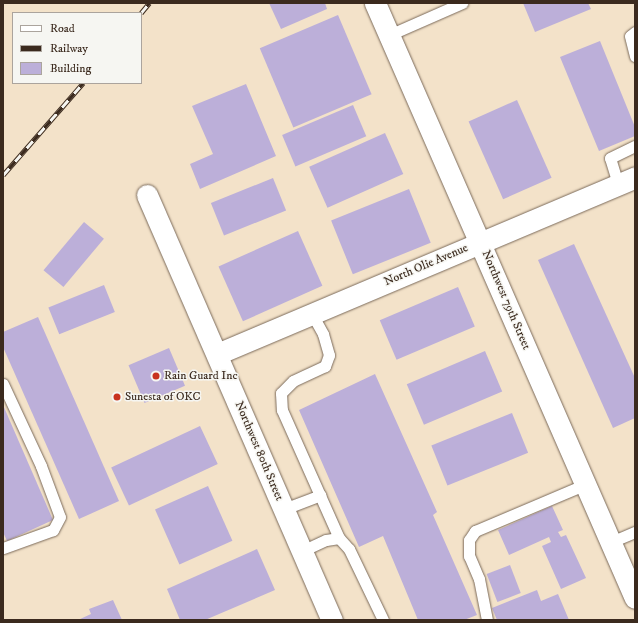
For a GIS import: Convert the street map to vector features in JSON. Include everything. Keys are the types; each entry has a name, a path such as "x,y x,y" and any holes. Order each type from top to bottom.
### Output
{"street":[{"name":"Northwest 79th Street","path":"375,3 611,542 634,591"},
{"name":"North Olie Avenue","path":"217,354 480,241 627,180"},
{"name":"Northwest 80th Street","path":"147,195 332,620"}],"lane":[{"path":"389,35 462,3"},
{"path":"635,32 630,36 635,56"},
{"path":"627,180 610,158 635,146"},
{"path":"312,314 323,334 329,355 325,366 293,381 282,393 282,410 338,538 349,549 384,620"},
{"path":"3,384 42,466 60,517 53,530 3,548"},
{"path":"486,620 479,580 469,556 469,540 475,531 586,484"},
{"path":"284,509 320,495"},
{"path":"611,542 635,532"},
{"path":"302,551 326,540 338,538"}],"building":[{"path":"269,3 325,3 327,9 281,29"},
{"path":"523,3 588,3 591,9 535,32"},
{"path":"338,15 372,94 293,127 260,48"},
{"path":"600,41 635,127 635,136 599,151 560,57"},
{"path":"246,84 276,156 200,189 190,164 213,154 192,106"},
{"path":"517,100 552,178 503,199 469,122"},
{"path":"353,105 366,136 295,166 282,135"},
{"path":"385,133 403,174 327,208 309,167"},
{"path":"273,178 286,210 224,236 211,203"},
{"path":"409,189 431,243 353,274 331,220"},
{"path":"84,222 104,239 63,287 44,270"},
{"path":"298,231 322,286 243,321 219,266"},
{"path":"574,244 635,378 635,418 613,428 538,260"},
{"path":"104,285 115,312 59,334 48,307"},
{"path":"458,287 475,327 397,360 380,320"},
{"path":"38,317 119,501 79,519 3,347 3,332"},
{"name":"Rain Guard Inc","path":"169,348 185,386 145,403 128,365"},
{"path":"485,351 502,392 424,425 407,384"},
{"path":"375,374 437,512 433,515 477,615 464,620 418,620 383,536 359,547 299,410"},
{"path":"3,405 53,520 7,541 3,532"},
{"path":"512,413 528,453 447,485 431,446"},
{"path":"200,426 218,464 129,505 111,467"},
{"path":"208,486 232,541 179,564 155,510"},
{"path":"552,506 563,530 558,532 561,537 566,535 586,578 561,589 542,546 551,542 549,537 509,555 498,530"},
{"path":"257,549 275,590 205,620 180,620 167,589"},
{"path":"510,565 521,593 497,602 487,574"},
{"path":"537,590 541,601 558,594 569,620 497,620 492,608"},
{"path":"113,600 122,620 78,620 91,614 89,609"}],"railway":[{"path":"142,12 149,3"},
{"path":"3,175 82,84"}],"place":[{"name":"Rain Guard Inc","path":"156,376"},
{"name":"Sunesta of OKC","path":"117,397"}]}
